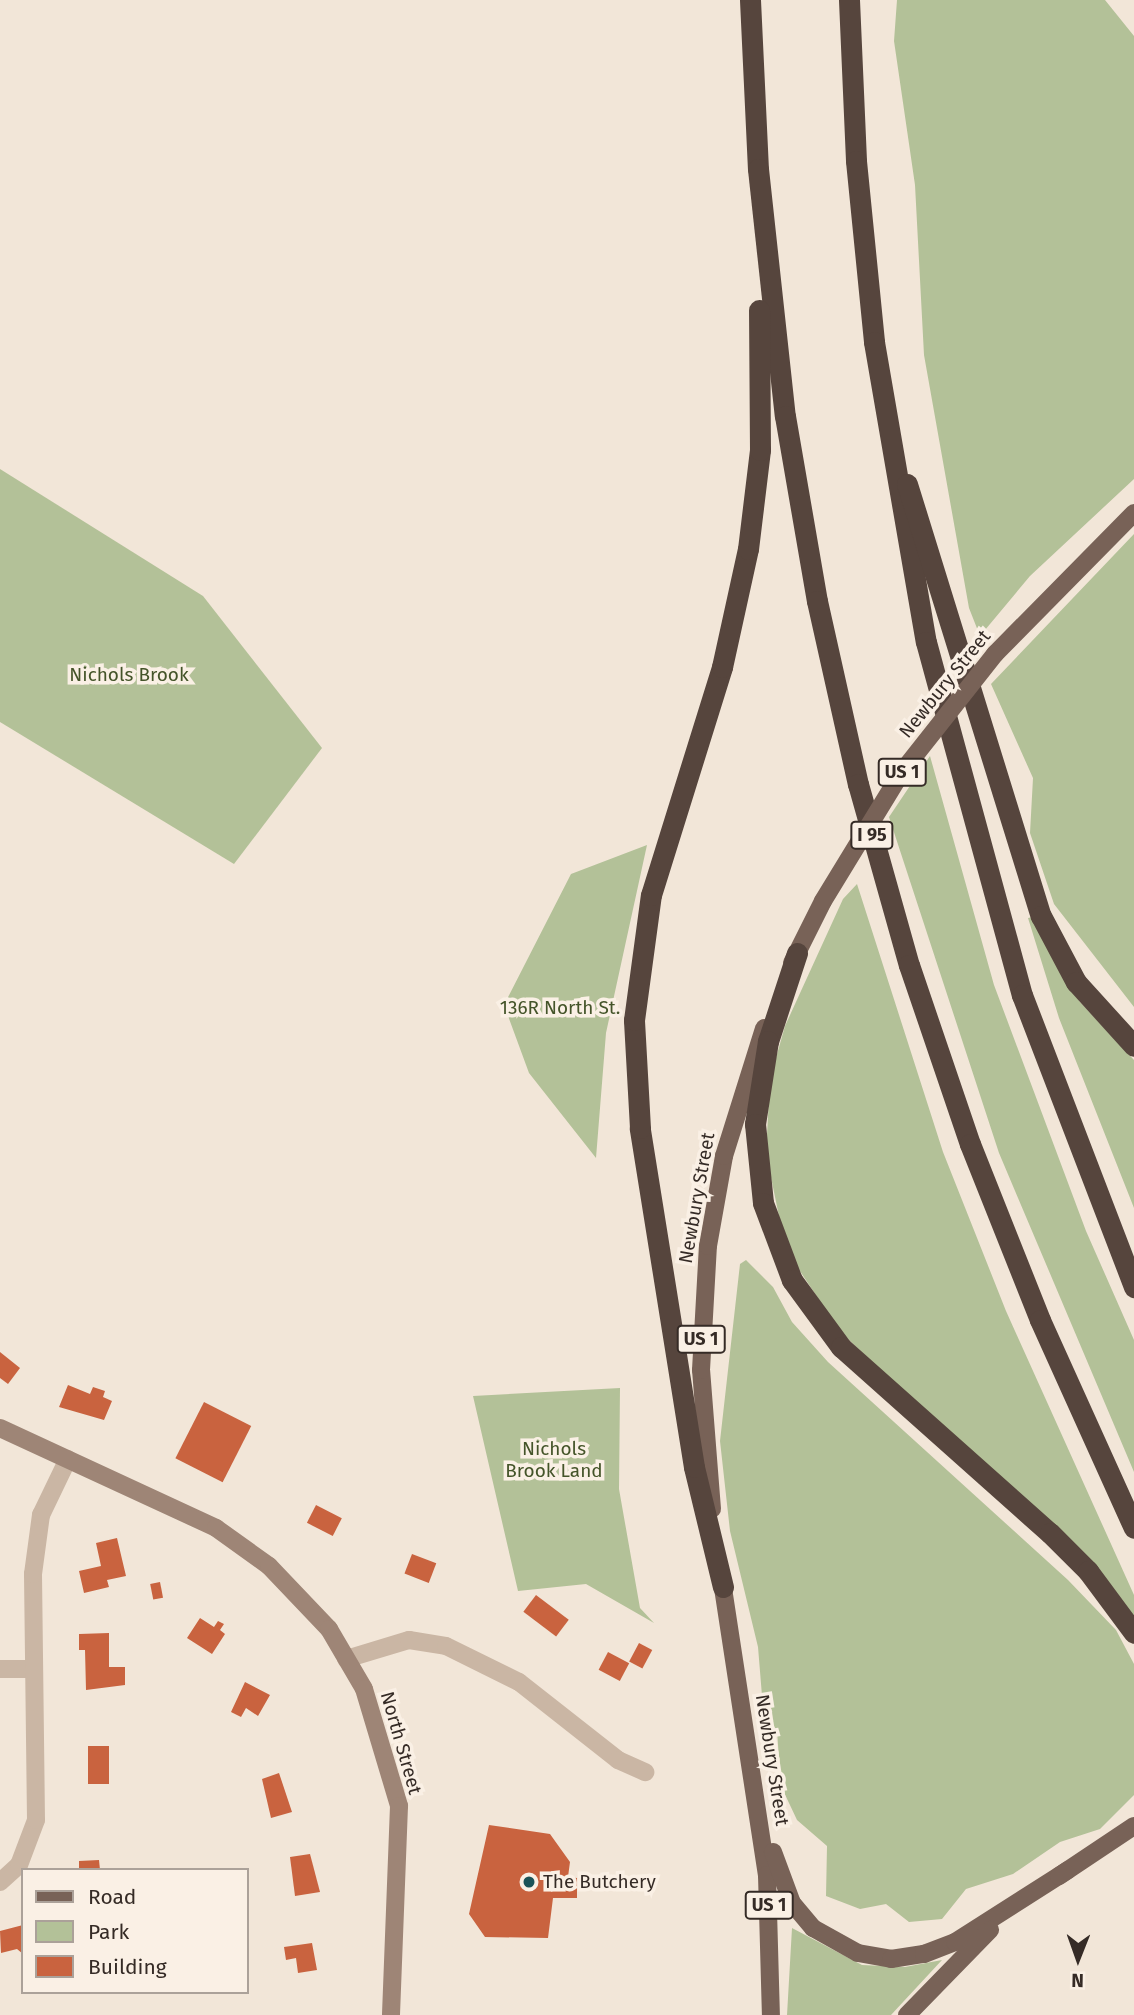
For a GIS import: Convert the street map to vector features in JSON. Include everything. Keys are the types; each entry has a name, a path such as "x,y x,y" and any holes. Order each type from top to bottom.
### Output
{"highway":[{"name":"I 95","path":"750,0 754,105 785,416 817,601 874,844 988,1191 1134,1528"},
{"path":"849,0 859,198 882,402 923,630 983,866 1042,1052 1134,1287"},
{"path":"723,1587 694,1466 642,1142 634,1020 651,895 728,644 755,501 761,403 754,105"},
{"path":"882,402 1041,916 1076,982 1134,1046"},
{"path":"797,953 768,1041 755,1124 763,1203 787,1268 841,1347 1050,1533 1095,1580 1134,1633"}],"main road":[{"name":"Newbury Street","path":"771,2015 770,1911 757,1795 723,1587 702,1403 708,1246 740,1096 797,953 823,901 907,765 995,654 1134,513"},
{"path":"757,1795 792,1903 820,1933 858,1954 891,1959 939,1949 1134,1826"},
{"path":"907,2015 986,1934 1068,1870"}],"street":[{"name":"North Street","path":"0,1429 215,1528 248,1550 306,1601 346,1659 377,1723 399,1807 391,2015"},
{"path":"0,1882 19,1865 36,1821 31,1601 41,1515 68,1459"},
{"path":"346,1659 409,1640 446,1646 519,1682 618,1760 645,1772"},
{"path":"0,1670 34,1669"}],"green space":[{"path":"897,0 1105,0 1134,36 1134,479 1030,576 980,636 969,608 924,355 915,185 894,41"},
{"name":"Nichols Brook","path":"0,469 203,596 322,748 234,864 0,722"},
{"path":"1134,534 1134,1007 1054,904 1030,833 1033,778 991,684"},
{"path":"930,756 994,985 1086,1231 1134,1340 1134,1472 999,1153 889,817"},
{"name":"136R North St.","path":"647,845 606,1033 596,1158 529,1073 504,1005 571,874"},
{"path":"857,884 943,1152 1006,1311 1134,1595 1134,1618 839,1330 794,1262 782,1231 766,1153 770,1079 785,1026 843,899"},
{"path":"1033,917 1080,1002 1134,1060 1134,1208 1059,1018 1028,918"},
{"path":"746,1260 773,1287 792,1322 828,1362 1068,1580 1116,1630 1134,1664 1134,1795 1100,1829 1060,1842 1013,1874 966,1889 942,1919 909,1922 886,1904 860,1909 826,1896 827,1846 797,1820 781,1786 777,1731 763,1708 758,1647 730,1531 720,1441 740,1264"},
{"name":"Nichols Brook Land","path":"620,1388 619,1489 640,1608 654,1623 586,1584 518,1591 473,1396"},
{"path":"792,1928 862,1965 905,1967 942,1960 891,2015 787,2015"}],"building":[{"path":"0,1352 20,1368 8,1384 0,1378"},
{"path":"68,1385 90,1394 93,1387 105,1391 103,1397 112,1401 104,1420 59,1407"},
{"path":"204,1402 251,1426 223,1482 175,1458"},
{"path":"316,1505 342,1518 333,1536 307,1523"},
{"path":"117,1538 126,1576 107,1580 109,1587 84,1593 79,1571 101,1566 96,1543"},
{"path":"412,1554 436,1563 429,1583 404,1574"},
{"path":"160,1582 163,1598 153,1600 150,1584"},
{"path":"536,1595 569,1620 556,1636 523,1612"},
{"path":"200,1618 214,1627 218,1621 224,1624 220,1630 225,1634 212,1654 187,1638"},
{"path":"109,1633 109,1667 125,1667 125,1685 86,1690 85,1650 79,1650 79,1634"},
{"path":"639,1643 652,1650 642,1669 629,1662"},
{"path":"608,1652 629,1663 620,1681 599,1670"},
{"path":"245,1682 270,1695 258,1716 246,1708 241,1717 231,1712"},
{"path":"88,1746 109,1746 109,1784 88,1784"},
{"path":"279,1773 292,1812 271,1818 262,1779"},
{"name":"The Butchery","path":"489,1825 550,1834 570,1862 568,1877 577,1878 577,1898 553,1898 548,1938 485,1937 469,1914"},
{"path":"310,1854 320,1892 295,1896 290,1857"},
{"path":"99,1860 100,1868 79,1868 79,1861"},
{"path":"21,1926 21,1952 17,1949 1,1953 0,1931"},
{"path":"312,1943 317,1970 298,1973 296,1958 286,1960 284,1947"}],"place":[{"name":"The Butchery","path":"529,1882"}]}
